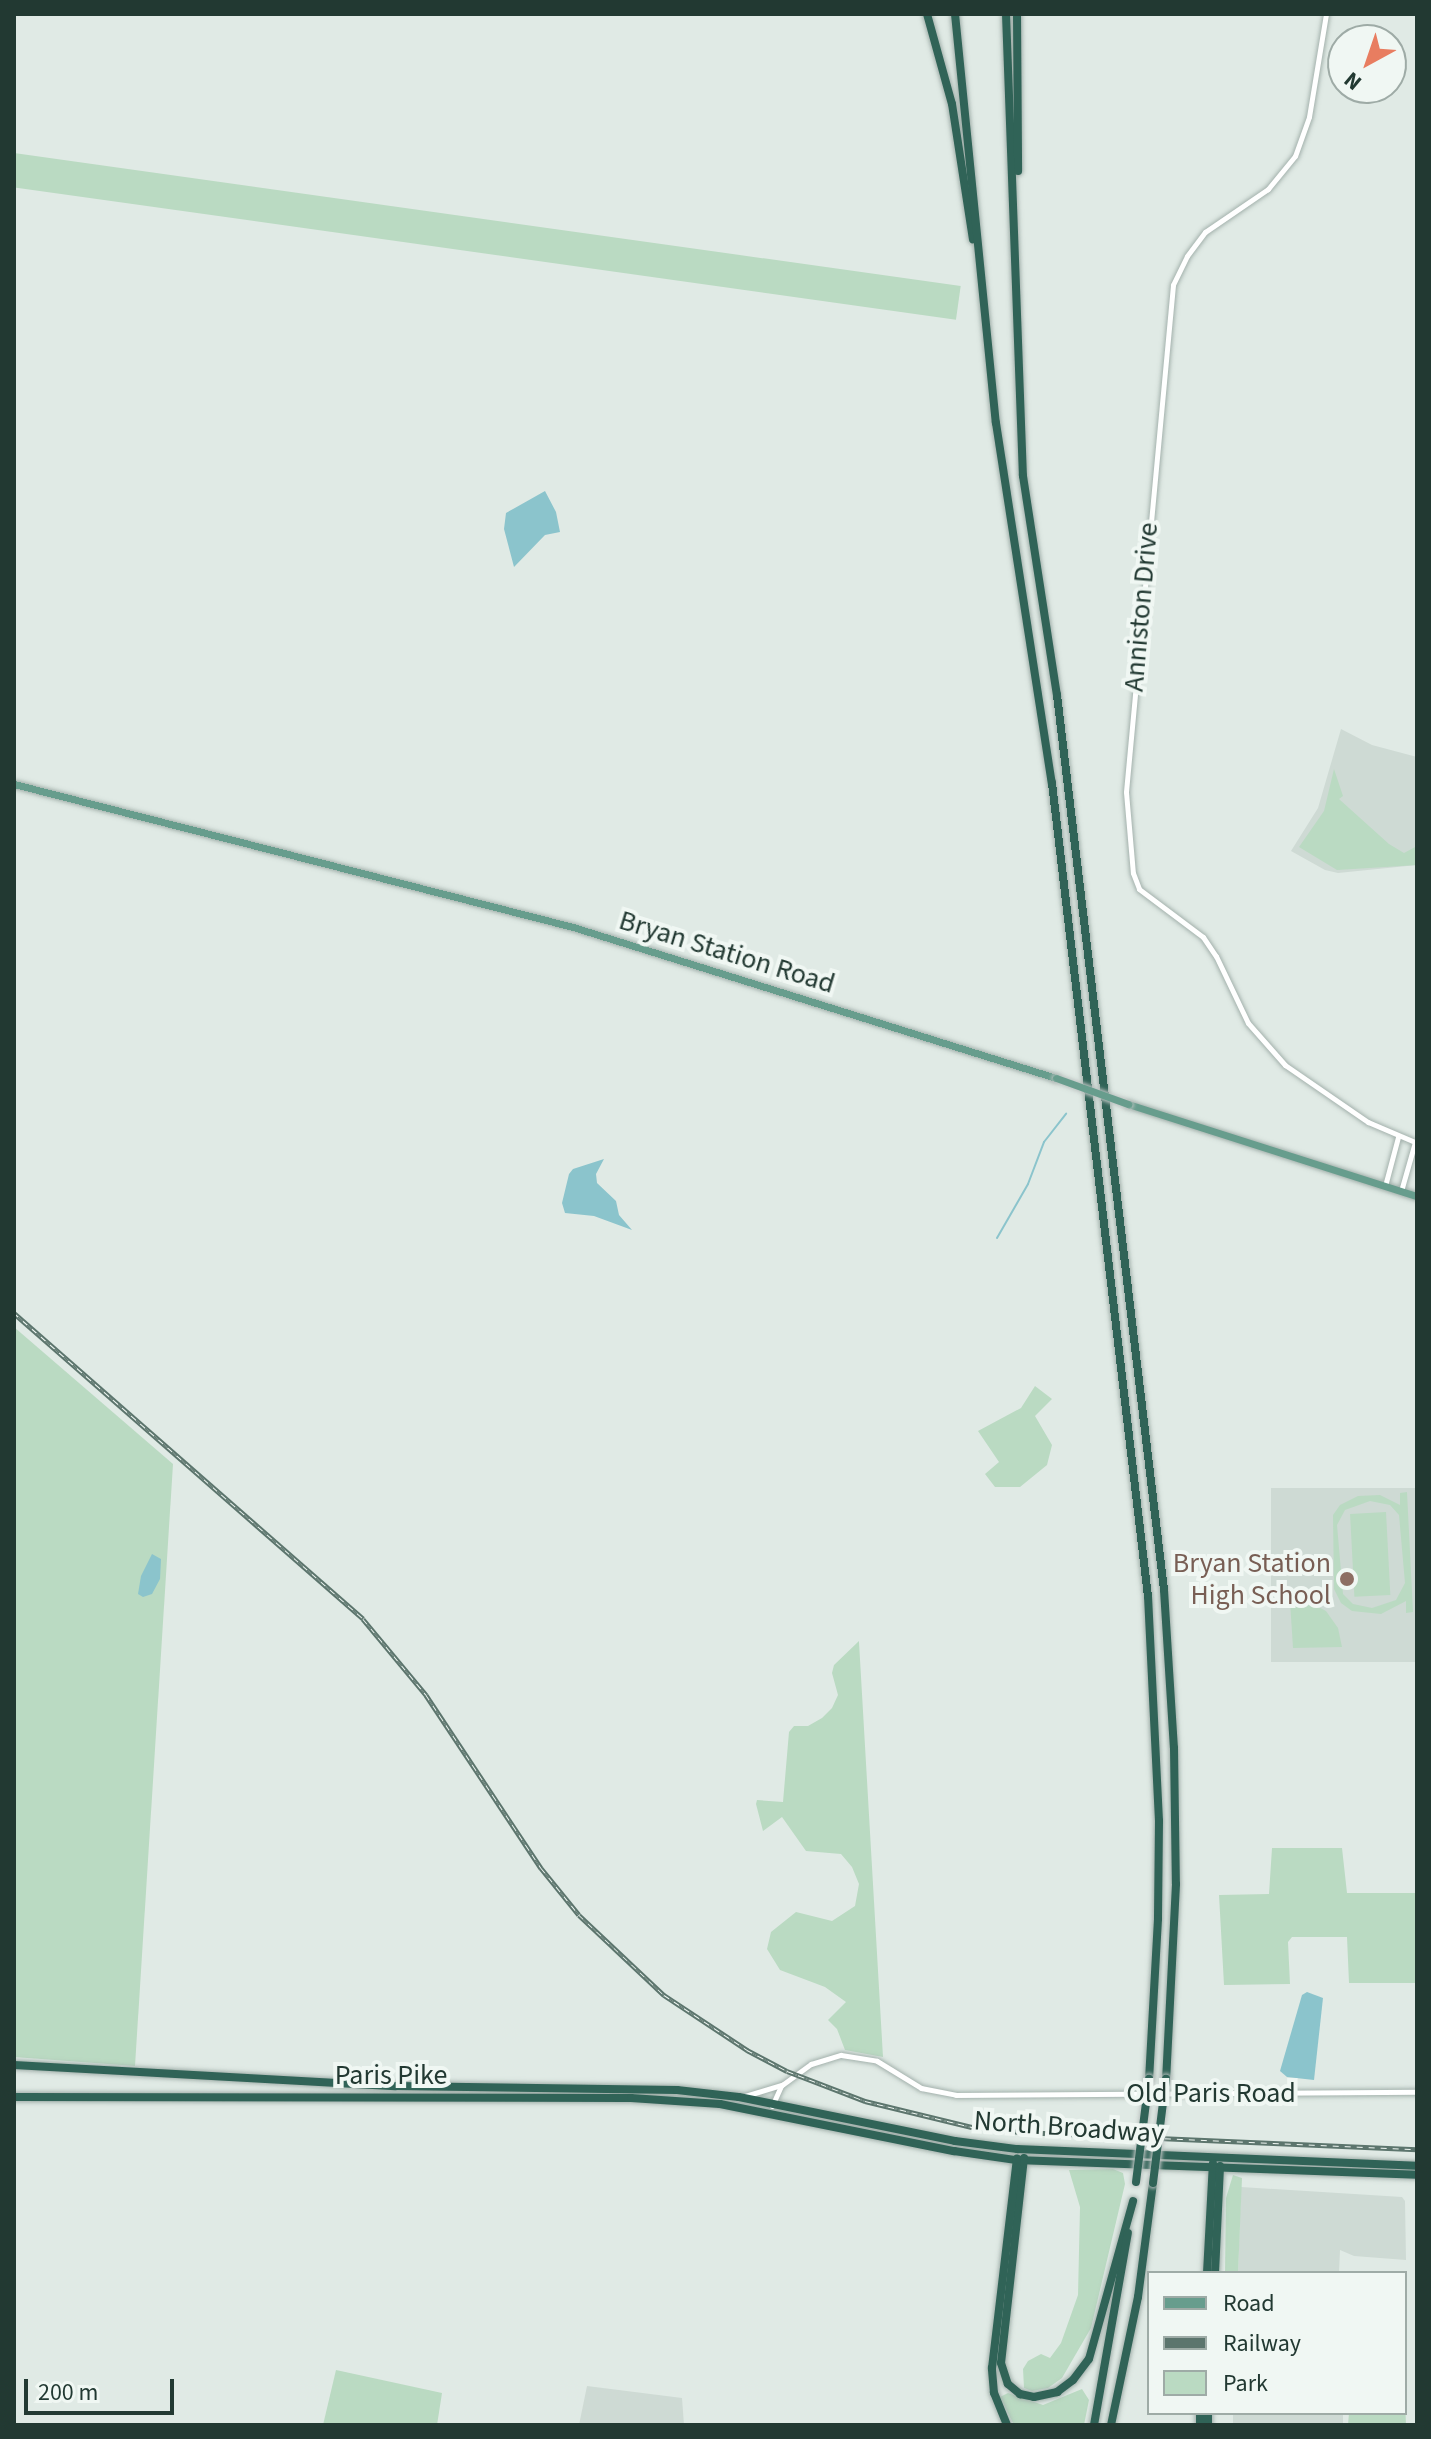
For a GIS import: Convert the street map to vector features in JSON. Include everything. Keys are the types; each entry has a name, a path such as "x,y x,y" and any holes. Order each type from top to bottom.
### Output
{"highway":[{"path":"927,14 959,142 988,351"},
{"path":"955,14 1002,470 1052,783 1148,1596 1159,1821 1158,1919 1149,2079 1133,2201 1094,2425"},
{"path":"1006,14 1019,420"},
{"path":"1017,14 1019,420 1023,479 1070,804 1164,1590 1174,1748 1176,1884 1166,2079 1138,2297 1114,2425"},
{"name":"Paris Pike","path":"14,2065 395,2086 592,2087 722,2095"},
{"path":"395,2086 395,2097"},
{"name":"North Broadway","path":"722,2095 955,2141 1021,2150 1417,2175"},
{"name":"Paris Pike","path":"14,2097 631,2098 720,2104 768,2112"},
{"name":"North Broadway","path":"768,2112 954,2151 1020,2160 1417,2166"},
{"path":"1021,2150 1001,2363 1008,2384 1020,2394 1034,2397 1057,2392 1073,2380 1089,2359 1133,2201"},
{"path":"1007,2425 994,2393 992,2368 1020,2160"},
{"path":"1207,2271 1217,2163"},
{"path":"1215,2271 1217,2163"}],"main road":[{"name":"Bryan Station Road","path":"14,784 573,927 1056,1078 1417,1196"}],"street":[{"name":"Anniston Drive","path":"1326,14 1309,117 1295,156 1268,189 1205,232 1187,256 1173,285 1126,792 1133,873 1139,889 1203,937 1216,956 1248,1023 1277,1058 1309,1084 1398,1137 1415,1142 1401,1191"},
{"path":"1385,1186 1398,1137"},
{"name":"Old Paris Road","path":"739,2097 782,2085 811,2064 847,2055 877,2061 921,2088 956,2095 1417,2092"},
{"path":"782,2085 780,2095 787,2106"},
{"name":"Old Paris Road","path":"770,2103 782,2085"},
{"path":"768,2112 772,2089"}],"shaded area":[{"path":"1341,729 1372,745 1417,757 1417,865 1338,873 1325,870 1291,851 1318,808"},
{"name":"Bryan Station High School","path":"1271,1488 1417,1488 1417,1662 1271,1662"},
{"path":"1241,2187 1402,2197 1405,2201 1406,2260 1354,2256 1340,2250 1339,2271 1238,2271"},
{"path":"587,2386 682,2398 684,2425 579,2425"},
{"path":"1233,2415 1343,2415 1343,2425 1233,2425"}],"green space":[{"path":"14,153 961,286 956,320 14,187"},
{"path":"1334,769 1343,796 1339,799 1389,844 1404,853 1417,846 1417,865 1337,870 1299,847 1324,811"},
{"path":"14,1327 173,1464 135,2066 14,2057"},
{"path":"1035,1386 1052,1399 1035,1416 1052,1445 1047,1465 1020,1487 995,1487 985,1474 999,1462 978,1431 1021,1408"},
{"path":"1407,1492 1413,1612 1406,1613 1406,1601 1381,1614 1352,1611 1341,1603 1334,1589 1333,1515 1340,1505 1358,1496 1380,1495 1400,1505 1400,1493","holes":["1370,1501 1390,1505 1399,1515 1405,1583 1396,1600 1372,1608 1353,1604 1343,1594 1337,1525 1345,1510"]},
{"path":"1386,1512 1390,1595 1354,1597 1350,1514"},
{"path":"1290,1601 1307,1601 1326,1611 1338,1628 1342,1647 1293,1648"},
{"path":"859,1641 883,2057 845,2050 837,2029 828,2020 846,2002 825,1987 780,1970 767,1949 771,1932 796,1912 832,1921 855,1906 859,1884 852,1867 841,1854 806,1851 782,1817 763,1831 756,1804 757,1800 783,1802 789,1732 794,1726 808,1726 832,1708 838,1695 832,1673 834,1665"},
{"path":"1272,1848 1342,1848 1347,1893 1417,1893 1417,1983 1349,1983 1347,1937 1292,1937 1288,1942 1290,1984 1224,1985 1219,1895 1269,1894"},
{"path":"1113,2169 1123,2173 1125,2184 1091,2328 1062,2378 1048,2388 1032,2391 1024,2388 1023,2369 1028,2361 1041,2354 1050,2358 1061,2343 1078,2295 1080,2207 1069,2170"},
{"path":"1233,2175 1242,2178 1238,2271 1225,2271 1226,2198"},
{"path":"336,2370 442,2393 437,2425 323,2425"},
{"path":"1082,2389 1089,2400 1084,2425 1014,2425 1000,2397 1008,2393 1043,2405"},
{"path":"1349,2415 1406,2415 1406,2425 1348,2425"}],"water":[{"path":"545,491 556,512 560,532 545,535 514,567 504,529 506,513"},
{"path":"604,1159 596,1174 597,1183 616,1201 619,1215 632,1230 594,1216 565,1213 562,1203 569,1174 573,1169"},
{"path":"152,1554 161,1559 160,1579 152,1594 143,1597 138,1594 141,1576"},
{"path":"1307,1992 1323,1998 1314,2080 1287,2077 1280,2071 1302,1995"}],"waterway":[{"path":"997,1238 1028,1184 1044,1142 1066,1114"}],"railway":[{"path":"14,1313 363,1619 426,1695 541,1868 579,1915 664,1995 747,2050 787,2071 865,2101 972,2127 1021,2132 1417,2149"}],"place":[{"name":"Bryan Station High School","path":"1347,1579"}]}
